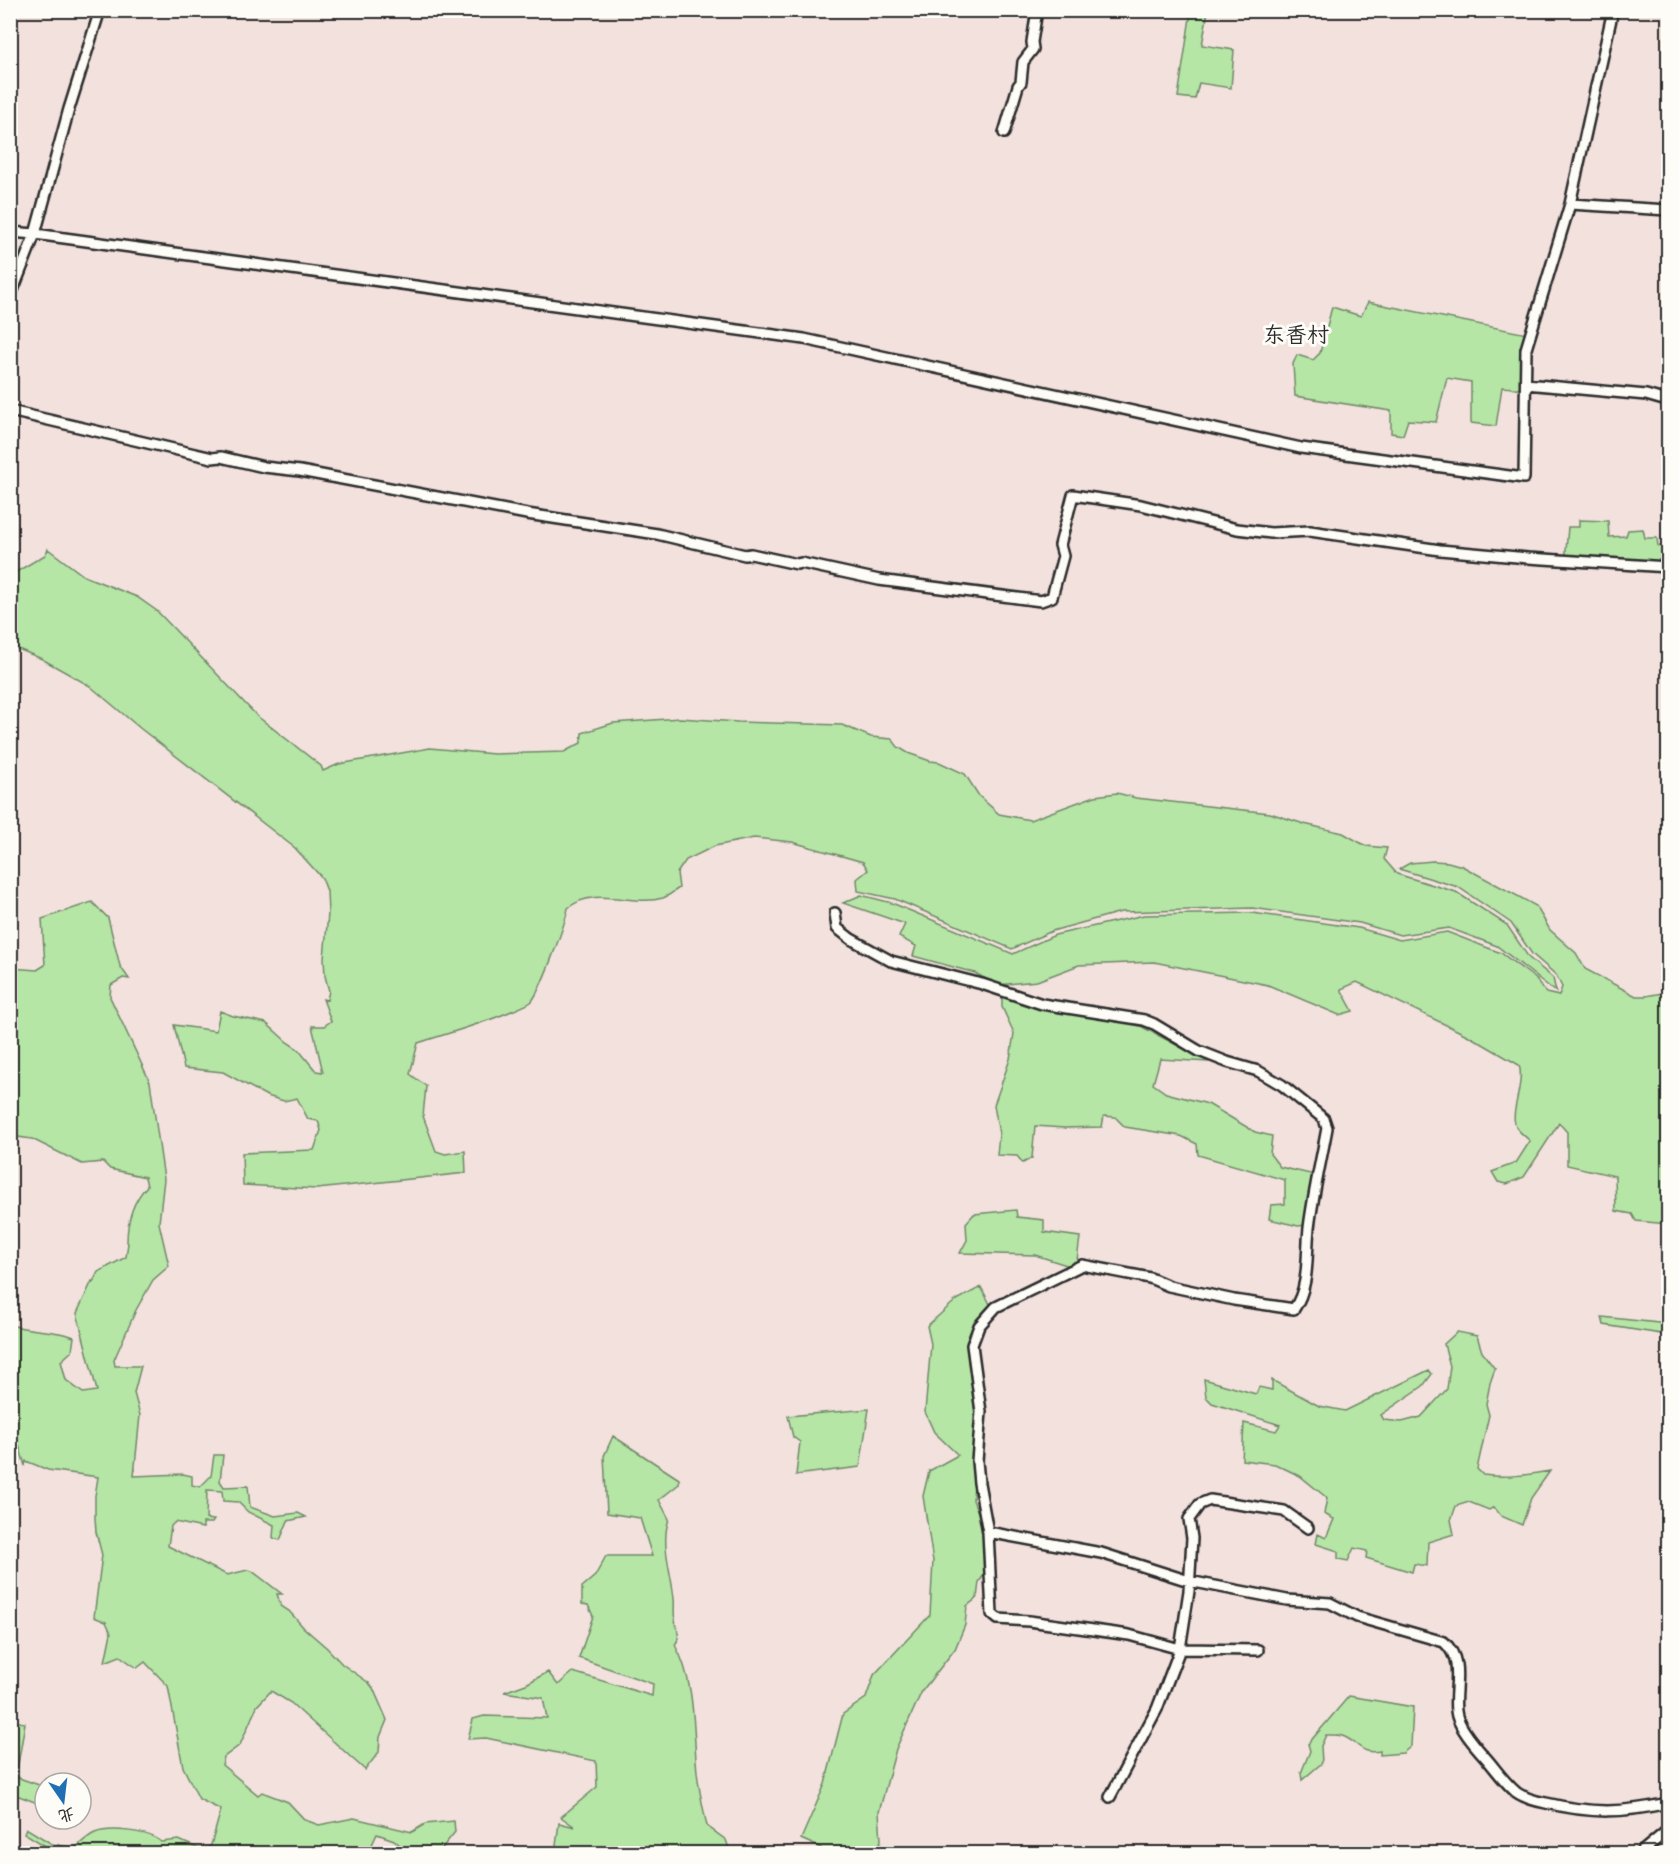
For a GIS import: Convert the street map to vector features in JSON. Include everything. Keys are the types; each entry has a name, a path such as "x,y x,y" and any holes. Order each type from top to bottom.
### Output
{"street":[{"path":"10,298 35,234 69,109 100,10"},
{"path":"1004,134 1021,82 1023,63 1032,50 1037,10"},
{"path":"10,232 804,339 1301,448 1524,478 1526,349 1570,204 1613,10"},
{"path":"1570,204 1668,210"},
{"path":"1526,384 1646,395 1668,403"},
{"path":"10,411 212,458 300,471 527,514 657,534 745,555 751,554 801,563 879,580 1041,601 1052,597 1063,556 1060,545 1073,495 1141,505 1237,529 1271,533 1310,531 1440,550 1668,567"},
{"path":"1668,463 1668,477"},
{"path":"835,913 837,928 851,939 891,961 982,984 1042,1004 1144,1020 1198,1051 1258,1071 1282,1084 1324,1119 1327,1128 1309,1228 1306,1279 1298,1304 1294,1309 1202,1293 1169,1286 1150,1278 1082,1265 996,1307 979,1326 972,1345 981,1412 977,1461 988,1532 992,1614 998,1619 1129,1635 1180,1649 1258,1650"},
{"path":"1110,1797 1156,1709 1180,1649 1189,1591 1192,1538 1189,1519 1200,1504 1210,1500 1284,1511 1308,1528"},
{"path":"988,1532 1101,1554 1189,1581 1287,1600 1330,1603 1357,1617 1444,1642 1452,1649 1458,1676 1456,1713 1470,1740 1517,1792 1531,1799 1568,1808 1605,1812 1636,1810 1668,1803"},
{"path":"1639,1854 1668,1830"}],"green space":[{"path":"1191,11 1208,11 1202,45 1234,50 1231,88 1199,83 1195,99 1178,97"},
{"path":"1368,302 1527,334 1526,389 1502,387 1496,426 1471,423 1471,382 1447,378 1436,422 1408,420 1403,435 1391,433 1391,411 1295,396 1293,364 1297,355 1313,360 1320,353 1332,307 1361,316"},
{"path":"1579,520 1608,521 1609,537 1626,536 1628,530 1643,529 1645,538 1657,538 1658,546 1668,547 1668,568 1565,562 1568,527 1579,527"},
{"path":"48,549 84,576 137,597 157,611 257,716 321,766 323,771 339,764 430,748 494,754 564,752 581,743 582,733 613,723 680,718 842,725 871,737 892,739 898,747 908,753 939,762 965,774 979,796 999,814 1030,820 1095,796 1117,793 1136,798 1270,813 1343,833 1366,846 1387,848 1384,859 1397,874 1456,892 1507,925 1529,958 1553,978 1556,992 1497,946 1449,928 1400,935 1360,923 1252,908 1121,912 1052,931 1012,949 895,899 858,891 857,879 868,870 863,862 792,842 754,838 715,846 686,860 677,873 679,888 663,898 639,900 602,897 579,901 568,908 552,957 531,1002 491,1020 418,1043 410,1074 426,1086 423,1116 436,1151 445,1154 465,1151 466,1173 317,1189 243,1185 242,1153 314,1150 321,1130 318,1121 308,1119 297,1098 284,1101 267,1096 223,1072 184,1068 174,1025 216,1031 220,1011 266,1023 298,1049 316,1071 323,1072 312,1026 324,1026 331,1021 323,999 327,1000 329,991 324,958 328,914 327,891 322,878 295,848 141,729 90,686 42,659 11,646 11,575 45,555"},
{"path":"1433,861 1462,866 1536,906 1550,930 1576,953 1585,969 1636,996 1668,992 1668,1224 1636,1221 1632,1214 1616,1211 1615,1176 1567,1165 1567,1132 1559,1123 1524,1177 1507,1184 1498,1182 1492,1172 1516,1163 1530,1141 1517,1129 1514,1121 1520,1081 1519,1065 1469,1036 1357,982 1341,989 1353,1011 1339,1015 1268,985 1154,962 1079,965 1037,981 997,985 975,973 913,956 916,946 899,937 905,924 843,903 861,895 892,903 1013,954 1055,935 1144,915 1252,913 1359,928 1400,940 1447,932 1501,953 1536,979 1546,993 1559,996 1562,987 1556,975 1532,954 1511,923 1458,887 1399,869 1410,863"},
{"path":"92,902 108,918 120,966 129,979 123,978 111,985 110,997 150,1082 164,1179 159,1223 169,1266 153,1280 136,1310 114,1360 115,1366 141,1366 134,1393 140,1415 134,1476 183,1474 192,1476 192,1485 200,1487 211,1476 214,1455 223,1455 220,1481 224,1487 248,1486 250,1507 275,1516 298,1513 306,1517 288,1521 280,1540 273,1538 274,1525 248,1512 238,1502 223,1501 222,1491 207,1490 206,1519 214,1520 212,1523 203,1523 203,1528 175,1522 171,1526 168,1546 227,1575 252,1571 282,1594 277,1594 281,1606 289,1611 342,1664 369,1683 387,1720 380,1737 379,1752 365,1770 291,1703 271,1691 257,1706 240,1745 224,1757 222,1765 258,1795 262,1792 288,1802 305,1820 319,1825 354,1818 412,1832 425,1824 454,1821 455,1832 442,1848 452,1853 409,1853 394,1840 377,1834 368,1853 57,1853 24,1833 26,1828 52,1844 75,1848 95,1833 110,1830 130,1831 148,1835 161,1842 179,1840 197,1848 207,1849 211,1845 221,1810 199,1799 183,1767 168,1686 145,1662 137,1668 120,1656 105,1662 111,1633 106,1622 94,1617 102,1555 95,1518 98,1477 48,1470 26,1461 25,1466 19,1445 11,1433 11,1325 74,1337 72,1351 61,1361 66,1380 83,1393 97,1391 77,1313 98,1272 126,1257 131,1212 147,1186 145,1177 110,1169 103,1162 82,1164 32,1139 11,1136 11,968 37,970 45,965 42,919"},
{"path":"1002,995 1037,1008 1129,1020 1209,1062 1160,1059 1153,1084 1166,1093 1208,1104 1255,1132 1272,1136 1270,1154 1280,1167 1315,1175 1307,1225 1298,1226 1269,1219 1271,1205 1285,1204 1285,1180 1198,1155 1197,1144 1181,1136 1125,1127 1115,1117 1104,1116 1102,1127 1035,1126 1032,1158 1023,1163 1017,1156 997,1155 999,1134 994,1105 1010,1059 1014,1033 1002,1007"},
{"path":"1016,1210 1017,1217 1044,1220 1044,1232 1080,1237 1076,1268 1035,1255 960,1253 967,1240 966,1223 974,1214"},
{"path":"981,1287 991,1306 969,1336 967,1350 977,1427 973,1500 985,1531 984,1575 979,1582 977,1598 967,1606 965,1625 955,1649 922,1691 896,1749 879,1812 881,1840 877,1853 820,1853 821,1848 801,1839 825,1784 843,1714 866,1698 874,1675 930,1615 933,1561 923,1496 929,1471 958,1455 934,1432 925,1412 931,1344 927,1326 955,1301"},
{"path":"1602,1317 1668,1324 1668,1335 1604,1325"},
{"path":"1457,1332 1477,1336 1482,1352 1495,1369 1486,1404 1489,1415 1477,1469 1483,1475 1500,1476 1550,1471 1531,1498 1522,1525 1501,1516 1494,1507 1489,1510 1469,1502 1456,1506 1451,1520 1454,1534 1428,1542 1427,1566 1414,1564 1412,1572 1366,1558 1367,1551 1354,1548 1348,1561 1338,1559 1338,1551 1316,1544 1318,1534 1326,1538 1334,1519 1324,1514 1327,1498 1300,1476 1275,1464 1242,1460 1244,1423 1276,1431 1280,1425 1212,1403 1206,1397 1204,1379 1256,1394 1259,1387 1272,1390 1272,1380 1319,1406 1345,1411 1429,1370 1432,1374 1423,1386 1381,1415 1384,1420 1402,1422 1421,1417 1447,1389 1450,1366 1444,1344"},
{"path":"869,1409 860,1467 796,1475 800,1442 793,1437 788,1416"},
{"path":"613,1436 679,1479 679,1484 659,1500 669,1519 666,1549 678,1635 675,1645 682,1659 690,1691 698,1779 707,1826 726,1840 730,1851 725,1853 555,1853 559,1823 575,1827 561,1817 597,1787 596,1761 486,1738 468,1739 473,1719 484,1716 547,1718 543,1698 504,1692 526,1684 548,1672 558,1685 573,1672 652,1696 653,1684 579,1658 593,1616 588,1605 582,1604 582,1587 595,1576 606,1556 652,1556 640,1518 607,1513 604,1456"},
{"path":"1349,1696 1413,1707 1411,1746 1403,1753 1380,1755 1380,1751 1364,1750 1343,1736 1326,1735 1321,1746 1322,1763 1302,1780 1301,1773 1310,1751 1308,1744"},
{"path":"13,1721 25,1723 16,1777 33,1783 33,1801 11,1793 10,1733"}],"district":[{"name":"东香村","path":"1296,334"}]}
